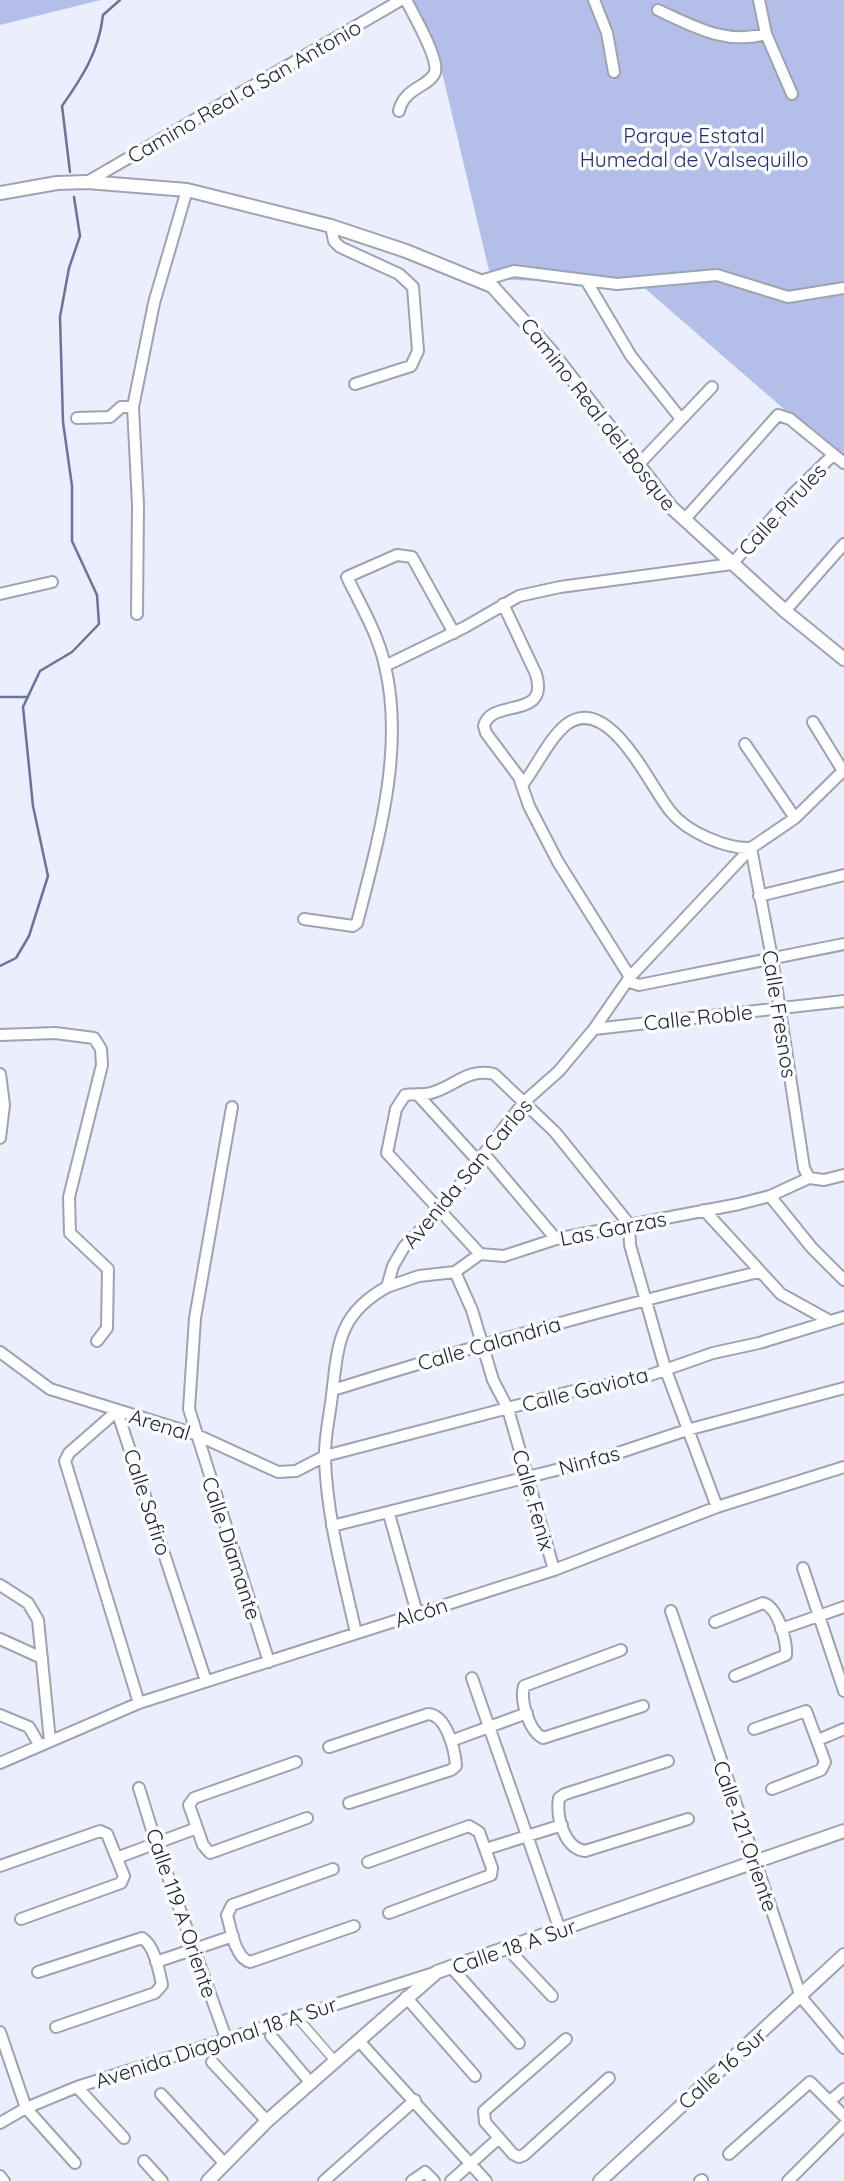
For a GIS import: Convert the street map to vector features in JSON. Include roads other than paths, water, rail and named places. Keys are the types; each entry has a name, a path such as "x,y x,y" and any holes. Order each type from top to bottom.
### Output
{"street":[{"name":"Camino Real a San Antonio","path":"87,182 401,0"},
{"path":"399,111 406,94 433,76 435,70 433,57 406,0"},
{"path":"594,0 607,33 614,72"},
{"path":"759,0 766,34 792,94"},
{"path":"658,10 723,37 748,39 766,34"},
{"name":"Camino Real a San Antonio","path":"0,194 57,183 87,182 187,190 331,226 480,281"},
{"path":"137,614 138,505 133,407 154,303 187,190"},
{"path":"331,226 334,241 340,247 399,274 413,287 418,351 411,366 355,384"},
{"path":"480,281 514,271 587,282 642,283 717,275 788,297 844,288"},
{"name":"Camino Real del Bosque","path":"480,281 501,293 521,315 637,466 684,520 785,611 841,652"},
{"path":"587,282 631,356 681,419"},
{"path":"637,466 712,387"},
{"path":"77,418 110,416 121,407 133,407"},
{"path":"684,520 778,415 790,419 844,463"},
{"name":"Calle Pirules","path":"732,564 793,494 832,455"},
{"path":"785,611 844,544"},
{"path":"303,919 353,926 358,923 378,842 394,722 385,666 373,631 347,577 397,555 412,556 454,633"},
{"path":"385,666 454,633 519,596 560,587 732,564"},
{"path":"0,594 52,582"},
{"path":"503,604 536,674 538,687 531,702 492,715 484,726 491,742 523,784 529,806 558,862 628,979 639,985 844,944"},
{"path":"523,784 560,731 576,720 587,720 600,724 626,741 675,817 721,844 734,849 751,848"},
{"path":"813,722 843,771"},
{"path":"746,744 795,818"},
{"name":"Avenida San Carlos","path":"387,1287 399,1254 441,1209 524,1102 559,1071 594,1029 628,979 751,848 795,818 843,771"},
{"name":"Calle Fresnos","path":"751,848 772,958 804,1168 809,1178"},
{"path":"759,896 844,875"},
{"name":"Calle Roble","path":"594,1029 844,1002"},
{"path":"0,1035 55,1033 94,1038 101,1049 103,1065 69,1197 70,1233 108,1269 107,1328 97,1341"},
{"path":"356,1633 332,1526 325,1457 333,1367 341,1334 363,1302 387,1287 419,1276 455,1272 480,1254 387,1153 398,1103 405,1095 433,1093 462,1077 482,1072 494,1074 555,1132 629,1224 630,1245 665,1368 717,1507"},
{"path":"0,1074 4,1105 0,1138"},
{"path":"416,1094 482,1158 555,1239"},
{"name":"Calle Diamante","path":"232,1107 195,1318 188,1394 195,1434 269,1662"},
{"name":"Las Garzas","path":"480,1254 504,1255 555,1239 593,1234 629,1224 769,1196 809,1178 824,1180 844,1175"},
{"path":"769,1196 812,1248 844,1280"},
{"path":"704,1210 809,1326"},
{"name":"Calle Fenix","path":"455,1272 472,1310 493,1380 508,1409 554,1570"},
{"name":"Calle Calandria","path":"333,1390 482,1344 646,1298 759,1272"},
{"path":"789,1301 828,1320"},
{"name":"Calle Gaviota","path":"325,1457 569,1392 642,1378 665,1368 844,1317"},
{"name":"Arenal","path":"0,1352 50,1389 195,1434 278,1472 296,1471 325,1457"},
{"name":"Ninfas","path":"332,1526 389,1514 526,1475 600,1459 687,1430 844,1388"},
{"path":"117,1411 69,1453 65,1461 139,1703"},
{"name":"Calle Safiro","path":"117,1411 205,1681"},
{"name":"Alcón","path":"0,1763 139,1703 554,1570 717,1507 844,1467"},
{"path":"389,1514 417,1613"},
{"path":"803,1568 844,1691"},
{"path":"0,1585 28,1603 35,1613 42,1637 45,1743"},
{"path":"715,1622 763,1603 772,1609 780,1629 786,1655 735,1676"},
{"path":"780,1629 844,1607"},
{"name":"Calle 121 Oriente","path":"671,1611 801,1997 844,2048"},
{"path":"0,1639 42,1658"},
{"path":"621,1650 524,1686 522,1693 534,1733 543,1738 643,1706"},
{"path":"472,1678 561,1930"},
{"path":"754,1729 806,1711 818,1740 824,1766 772,1789"},
{"path":"450,1741 527,1713"},
{"path":"329,1747 428,1714 440,1720 450,1741 456,1761 452,1770 349,1803"},
{"path":"0,1715 29,1727 45,1743"},
{"path":"818,1740 844,1729"},
{"path":"668,1761 565,1794 559,1798 558,1806 562,1825 569,1844 576,1850 584,1851 688,1819"},
{"path":"296,1762 194,1798 189,1805 205,1850 216,1853 307,1818"},
{"name":"Calle 119 A Oriente","path":"139,1788 226,2038"},
{"path":"485,1849 562,1825"},
{"path":"368,1862 468,1826 479,1832 491,1875 389,1913"},
{"path":"119,1857 197,1828"},
{"path":"0,1866 100,1831 111,1838 119,1857 124,1877 118,1886 21,1919"},
{"name":"Calle 18 A Sur","path":"208,2181 267,2121 437,1972 844,1831"},
{"path":"333,1869 232,1905 227,1915 233,1936 241,1956 250,1962 354,1926"},
{"path":"156,1962 233,1936"},
{"path":"38,1972 142,1938 148,1943 156,1962 162,1985 155,1993 56,2027"},
{"path":"506,1947 552,1996"},
{"name":"Calle 16 Sur","path":"600,2181 844,1955"},
{"path":"450,1966 519,2043"},
{"name":"Avenida Diagonal 18 A Sur","path":"0,2123 26,2108 77,2087 437,1972"},
{"path":"407,1997 475,2076"},
{"path":"296,2016 335,2061"},
{"path":"0,2032 3,2049 26,2108 75,2163"},
{"path":"271,2036 310,2082"},
{"path":"566,2039 484,2111 485,2122 513,2154 519,2157 524,2155 608,2078"},
{"path":"359,2041 486,2181"},
{"path":"212,2063 267,2121"},
{"path":"729,2154 810,2082 817,2085 844,2116"},
{"path":"77,2087 124,2138"},
{"path":"831,2100 844,2089"},
{"path":"161,2094 225,2164"},
{"path":"324,2181 415,2100"},
{"path":"788,2181 844,2125"},
{"path":"451,2181 499,2138"},
{"path":"144,2161 162,2181"},
{"path":"412,2181 425,2172 434,2181"},
{"path":"0,2176 4,2181"}],"waterway":[{"path":"70,172 62,106 89,63 98,40 103,15 120,0"},
{"path":"0,966 16,958 29,936 48,876 33,806 23,707 40,671 72,652 99,624 97,595 72,541 72,486 63,422 60,317 69,268 80,236 74,197"},
{"path":"0,697 28,697"}],"park label":[{"name":"Parque Estatal Humedal de Valsequillo","path":"694,147"}]}
